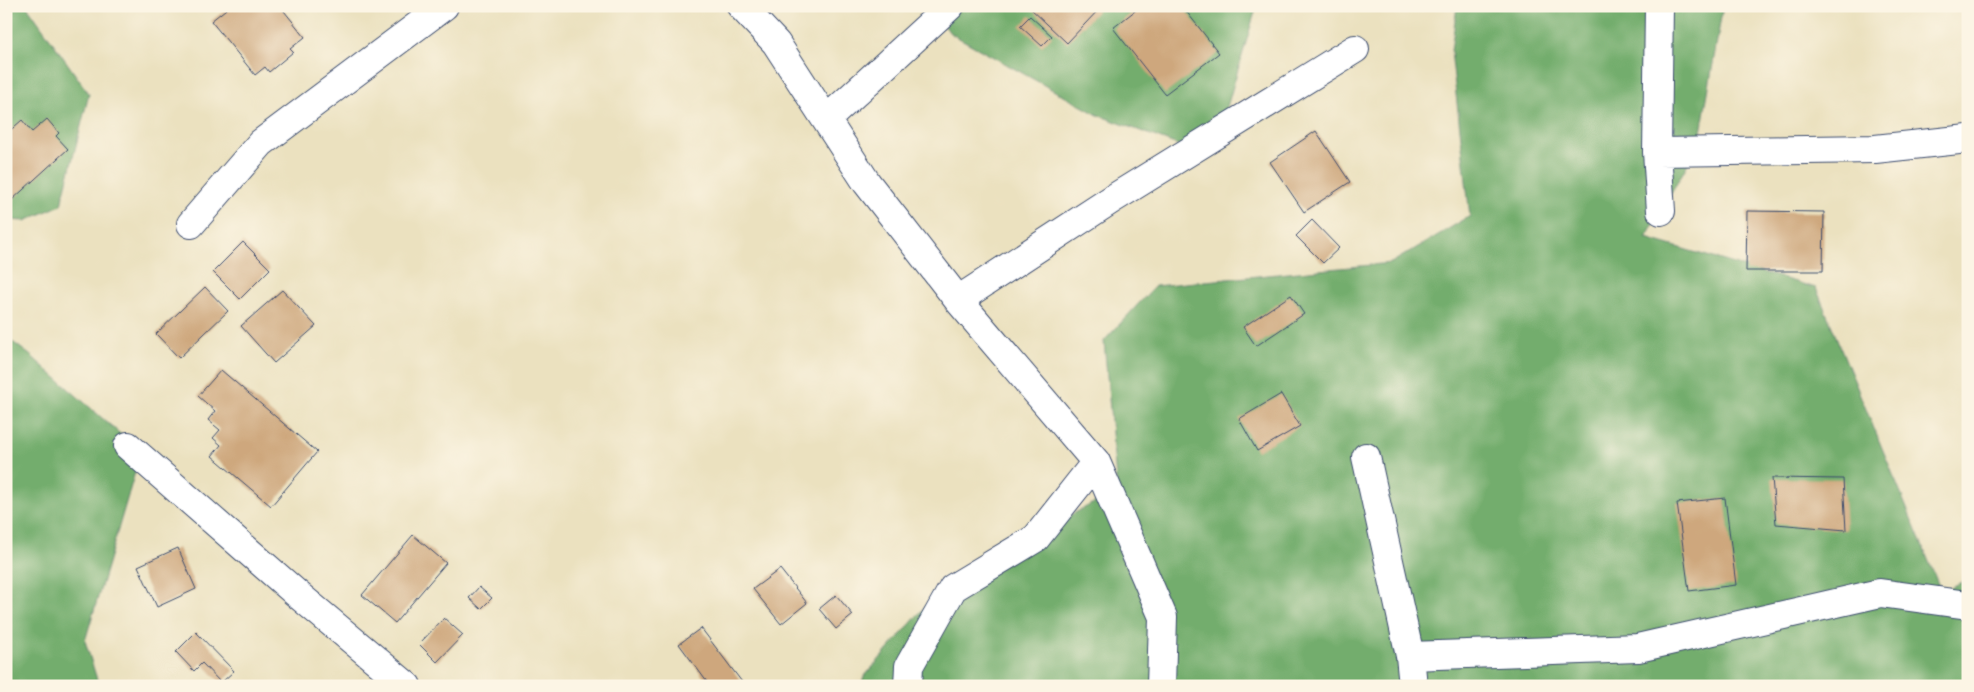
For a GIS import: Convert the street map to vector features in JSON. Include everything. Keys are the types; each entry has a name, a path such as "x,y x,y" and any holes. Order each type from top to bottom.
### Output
{"street":[{"path":"191,224 260,143 444,6"},
{"path":"741,6 776,43 867,183 958,300 1096,462 1163,617 1161,686"},
{"path":"826,120 950,6"},
{"path":"1659,6 1657,152 1661,211"},
{"path":"958,300 1114,198 1355,49"},
{"path":"1657,152 1875,149 1968,140"},
{"path":"128,446 296,594 407,686"},
{"path":"1366,457 1410,656 1413,686"},
{"path":"908,686 909,666 953,588 1036,538 1096,462"},
{"path":"1410,656 1638,648 1880,593 1968,605"}],"green space":[{"path":"6,6 27,6 89,94 61,205 25,221 6,220"},
{"path":"930,6 1254,6 1255,12 1224,117 1183,147 1098,115 950,33"},
{"path":"1457,6 1723,6 1699,144 1646,238 1816,288 1941,591 1968,580 1968,686 861,686 864,677 951,577 1117,491 1104,341 1155,286 1391,263 1470,216 1451,51"},
{"path":"6,337 30,355 141,452 85,641 99,686 6,686"}],"building":[{"path":"230,6 280,6 305,37 290,49 293,52 269,72 265,67 255,75 211,21"},
{"path":"1028,6 1102,6 1067,43"},
{"path":"1141,6 1182,6 1219,53 1165,94 1113,28"},
{"path":"1030,16 1052,36 1042,46 1020,26"},
{"path":"47,119 59,133 56,136 68,149 12,200 6,194 6,134 22,120 32,132"},
{"path":"1316,131 1350,182 1304,212 1270,162"},
{"path":"1747,211 1824,212 1823,271 1746,271"},
{"path":"1312,220 1339,248 1323,263 1296,236"},
{"path":"243,242 270,269 240,299 213,272"},
{"path":"205,287 228,311 179,358 156,334"},
{"path":"282,290 316,326 274,363 241,326"},
{"path":"1291,295 1304,314 1256,346 1243,327"},
{"path":"221,370 317,452 271,506 212,456 221,445 213,438 220,430 208,420 215,411 198,396"},
{"path":"1281,394 1300,426 1257,451 1239,419"},
{"path":"1772,478 1843,479 1846,530 1776,524"},
{"path":"1725,498 1736,585 1689,591 1677,503"},
{"path":"413,535 446,563 395,623 362,595"},
{"path":"178,548 196,589 157,607 138,566"},
{"path":"780,569 807,603 781,624 753,589"},
{"path":"479,587 492,598 481,609 469,598"},
{"path":"836,595 853,615 836,629 819,609"},
{"path":"444,618 463,635 437,662 419,644"},
{"path":"701,628 745,686 710,686 679,644"},
{"path":"196,632 234,671 221,683 202,663 194,671 176,652"}]}
